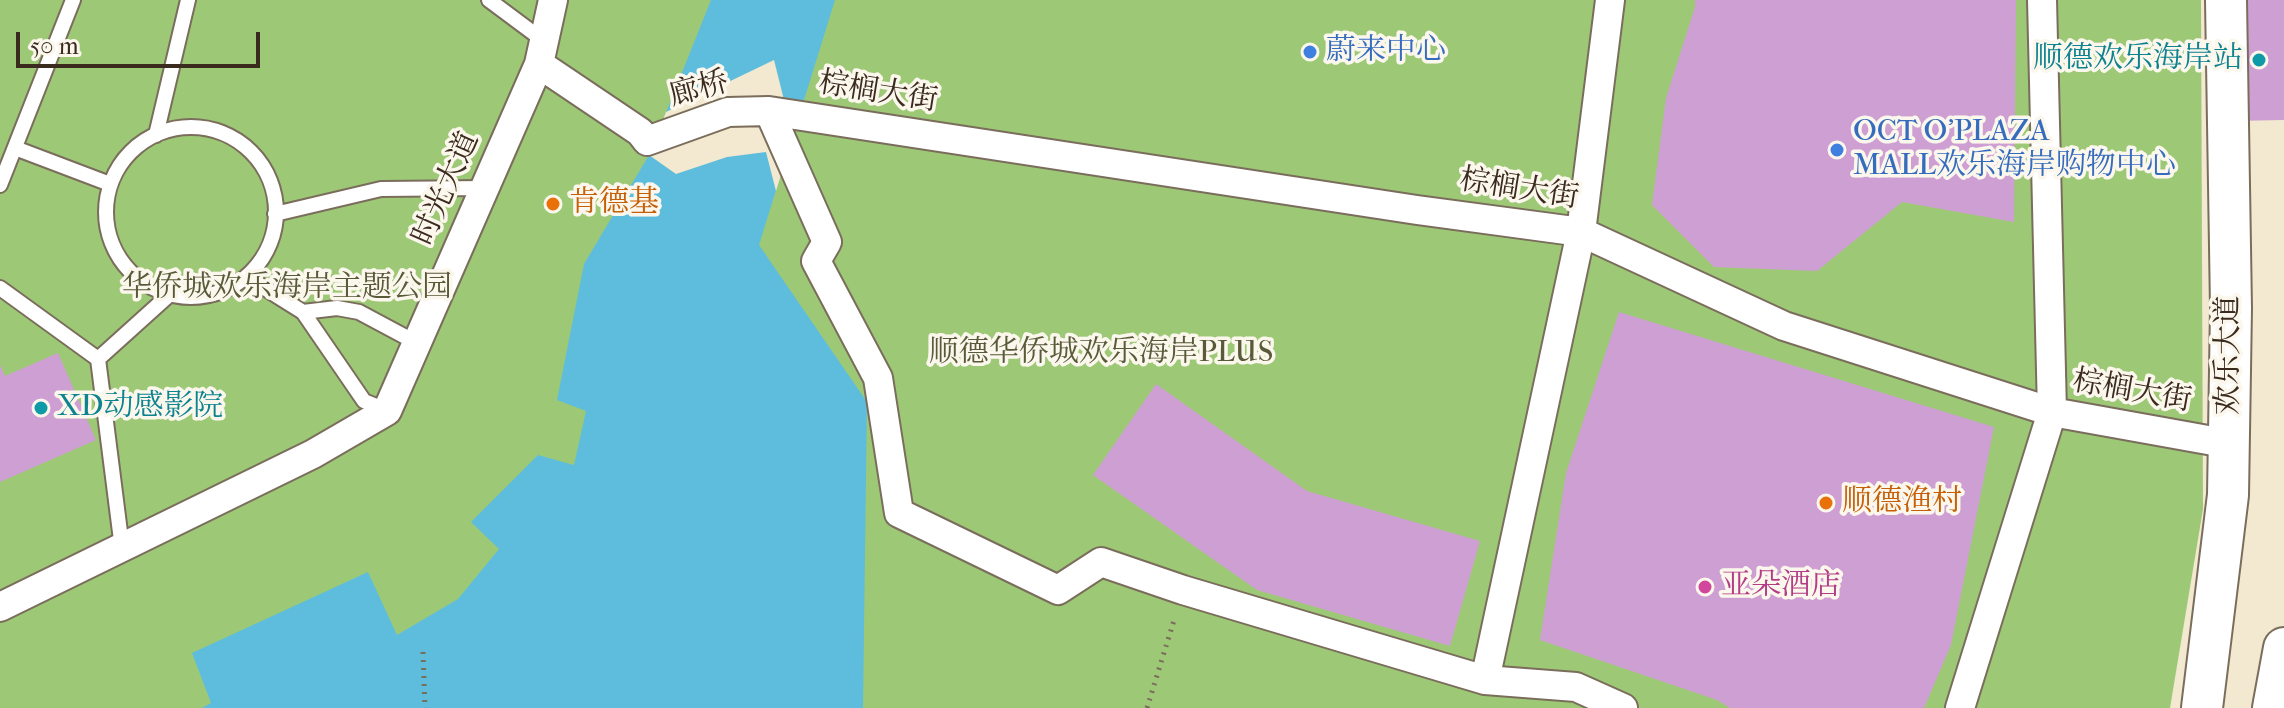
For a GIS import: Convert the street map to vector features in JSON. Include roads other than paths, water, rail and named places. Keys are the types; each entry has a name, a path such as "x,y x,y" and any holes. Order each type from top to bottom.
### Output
{"street":[{"name":"时光大道","path":"387,411 542,53 553,0"},
{"path":"1485,680 1581,232 1610,0"},
{"path":"1960,708 2052,412 2042,0"},
{"name":"欢乐大道","path":"2202,708 2228,495 2230,444 2226,0"},
{"name":"廊桥","path":"542,53 640,132 647,141 728,112 769,111"},
{"path":"769,111 827,242 816,261 878,378 899,513 1058,590 1101,562 1183,590 1485,680 1576,687 1623,708"},
{"name":"棕榈大街","path":"769,111 1417,210 1581,232 1784,326 2052,412 2230,444"},
{"path":"0,607 313,454 387,411"},
{"path":"2273,708 2284,648"}],"lane":[{"path":"0,185 73,0"},
{"path":"156,135 188,0"},
{"path":"489,0 542,53"},
{"path":"197,126 225,133 249,149 266,172 275,199 275,228 265,255 247,277 224,292 197,298 169,295 143,283 123,264 110,239 105,212 110,184 123,159 143,141 169,129 197,126"},
{"path":"15,148 110,184"},
{"path":"275,214 381,189 485,188"},
{"path":"247,277 303,312 364,401 387,411"},
{"path":"0,288 98,359 122,548"},
{"path":"98,359 169,295"},
{"path":"303,312 337,308 359,312 417,343"}],"water":[{"path":"711,0 835,0 759,245 867,402 863,708 202,708 211,703 192,653 368,572 397,635 458,599 499,549 471,522 538,455 574,465 586,411 557,400 584,264 649,155"}],"place":[{"name":"蔚来中心","path":"1310,52"},
{"name":"顺德欢乐海岸站","path":"2259,60"},
{"name":"OCT O'PLAZA MALL欢乐海岸购物中心","path":"1837,150"},
{"name":"肯德基","path":"553,204"},
{"name":"XD动感影院","path":"41,408"},
{"name":"顺德渔村","path":"1826,503"},
{"name":"亚朵酒店","path":"1705,587"}],"park label":[{"name":"华侨城欢乐海岸主题公园","path":"287,289"},
{"name":"顺德华侨城欢乐海岸PLUS","path":"1101,354"}]}
